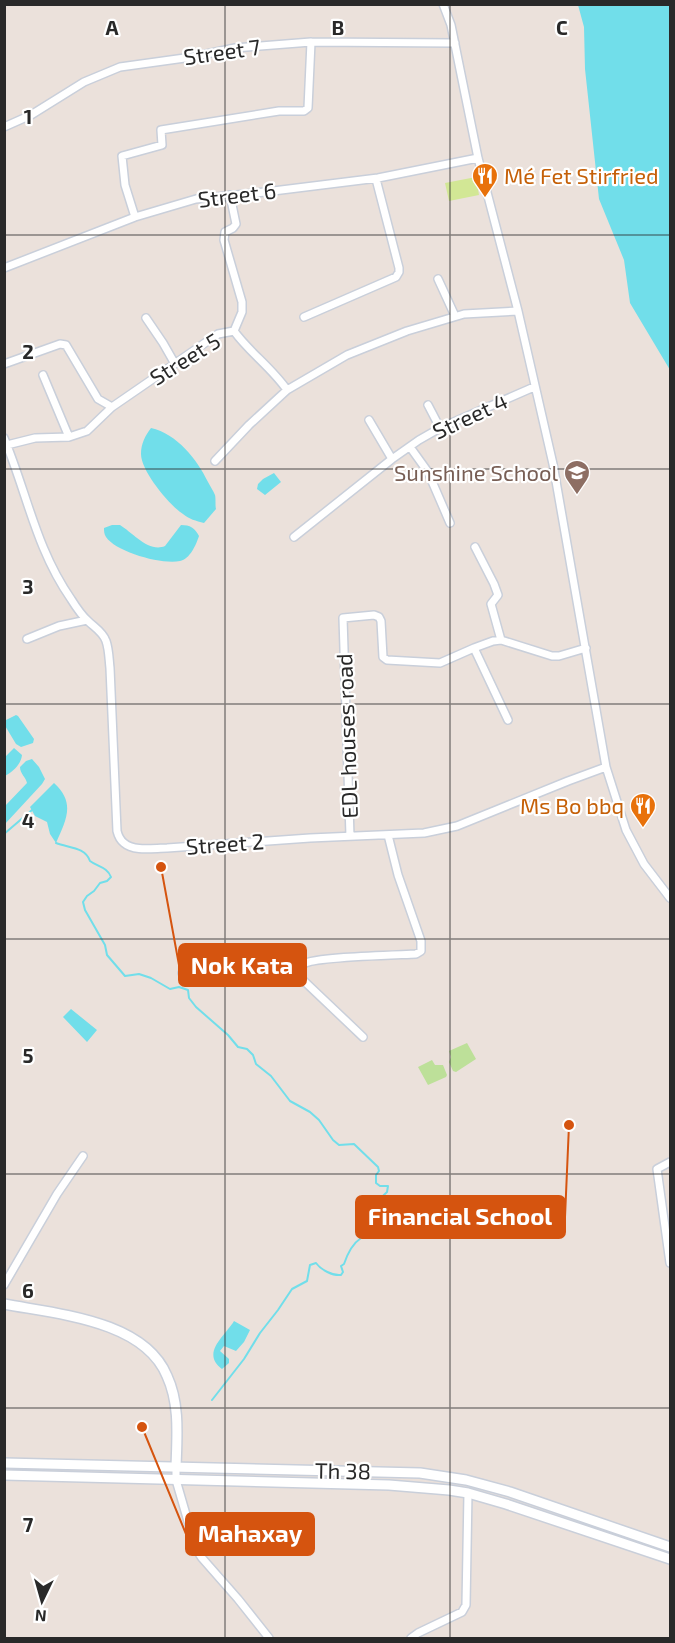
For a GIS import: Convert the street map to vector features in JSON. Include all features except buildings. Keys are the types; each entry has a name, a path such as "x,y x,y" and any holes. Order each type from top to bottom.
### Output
{"street":[{"path":"443,4 451,25 478,158 518,311 553,464 606,768 626,830 644,864 670,898"},
{"path":"135,217 125,185 122,156 162,145 161,130 279,111 304,111 308,108 310,42"},
{"name":"Street 7","path":"4,127 31,115 84,82 120,67 192,57 235,48 310,42 455,43"},
{"name":"Street 6","path":"4,268 135,217 196,199 376,178 478,158"},
{"path":"304,317 396,277 399,272 376,178"},
{"path":"230,195 236,224 225,232 224,240 242,302 242,312 234,331"},
{"path":"438,279 455,316"},
{"path":"215,461 287,390 347,355 455,316 518,311"},
{"path":"146,318 175,364"},
{"name":"Street 5","path":"6,442 69,437 87,431 112,407 218,334 234,331 287,390"},
{"path":"4,364 60,344 66,345 98,399 112,407"},
{"path":"43,375 69,437"},
{"name":"Street 4","path":"294,537 392,459 440,428 534,387"},
{"path":"429,405 440,428"},
{"path":"369,420 392,459"},
{"name":"Street 2","path":"6,442 30,514 60,583 107,643 117,831 124,843 131,847 167,848 424,833 457,826 568,780 606,768"},
{"path":"410,447 428,472 450,523"},
{"path":"475,547 495,584 498,595 492,604 501,640"},
{"name":"EDL houses road","path":"350,836 343,618 374,615 379,617 383,657 387,660 440,663 474,648"},
{"path":"27,639 59,626 87,620"},
{"path":"508,720 474,648 501,640 552,656 559,656 586,648"},
{"path":"182,973 194,966 305,963 416,954 421,951 421,941 398,874 388,835"},
{"path":"305,963 299,972 303,980 363,1037"},
{"path":"4,1285 57,1194 83,1156"},
{"path":"670,1162 657,1169 670,1263"},
{"path":"4,1304 115,1329 150,1350 162,1364 173,1394 177,1418 176,1480 196,1549 201,1558 269,1638"},
{"name":"Th 38","path":"4,1463 420,1473 510,1492 670,1546"},
{"name":"Th 38","path":"4,1475 389,1485 449,1490 506,1504 670,1559"},
{"path":"449,1490 452,1478"},
{"path":"411,1638 462,1612 466,1605 468,1493"}],"green space":[{"path":"476,177 479,195 449,201 445,183"},
{"path":"467,1043 476,1059 456,1072 453,1071 449,1062 451,1057 449,1051"},
{"path":"432,1060 435,1065 443,1065 447,1075 428,1085 418,1067"}],"water":[{"path":"578,5 670,5 670,370 630,303 624,260 599,199 585,69 584,27"},
{"path":"151,428 178,442 192,456 203,473 215,495 216,509 204,523 190,519 177,510 151,478 142,461 141,450"},
{"path":"274,473 281,482 265,495 257,489 258,484"},
{"path":"120,525 153,547 165,546 181,525 192,528 199,536 187,558 172,562 162,561 140,556 111,543 105,536 104,528"},
{"path":"16,715 34,739 33,743 21,747 16,744 4,724 6,720"},
{"path":"14,748 22,755 21,759 16,768 5,776 5,757"},
{"path":"32,759 45,779 5,824 5,806 27,783 20,767"},
{"path":"54,783 61,790 67,805 66,819 56,843 50,834 47,822 35,816 30,807"},
{"path":"71,1009 97,1030 87,1042 63,1017"},
{"path":"234,1321 250,1330 236,1351 224,1346 220,1351 229,1359 229,1363 222,1369 213,1357 214,1350"}],"waterway":[{"path":"4,834 32,810"},
{"path":"56,843 80,850 88,856 90,861 107,871 111,877 100,883 83,902 85,910 105,945 107,955 125,976 139,974 170,989 179,987 188,990 189,998 196,1007 238,1047 247,1049 253,1055 256,1064 271,1076 290,1101 319,1120 339,1145 354,1144 378,1167 376,1183 380,1186 388,1186 387,1192 371,1213 361,1238 352,1246 341,1266 343,1272 341,1275 327,1272 316,1263 310,1265 307,1281 292,1289 244,1359 212,1400"}],"place":[{"name":"Mé Fet Stirfried","path":"485,199"},
{"name":"Sunshine School","path":"577,496"},
{"name":"Ms Bo bbq","path":"643,829"},
{"name":"Nok Kata","path":"161,867"},
{"name":"Financial School","path":"569,1125"},
{"name":"Mahaxay","path":"142,1427"}]}
